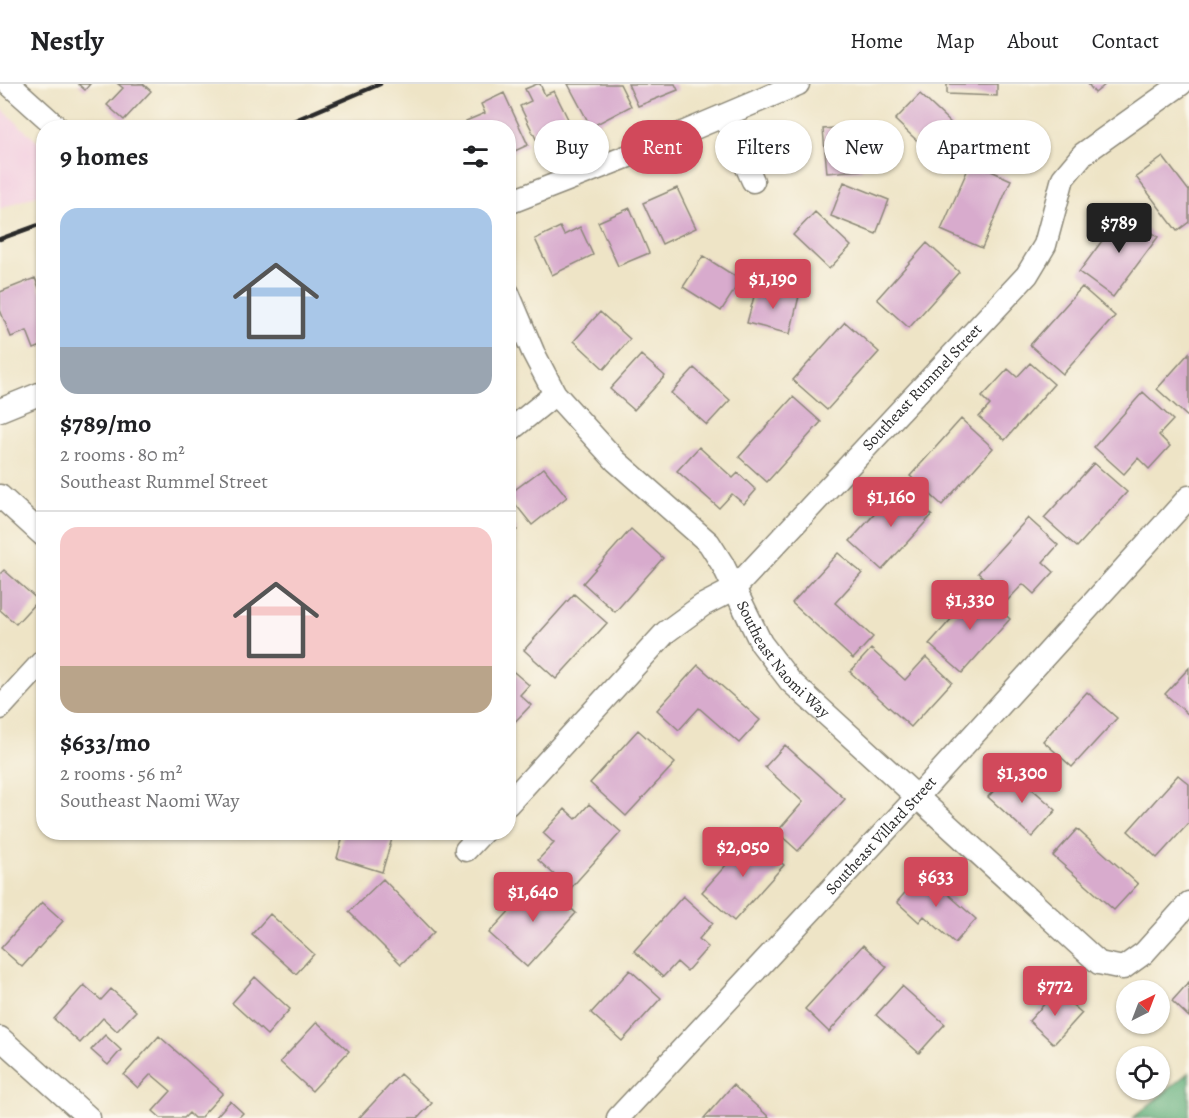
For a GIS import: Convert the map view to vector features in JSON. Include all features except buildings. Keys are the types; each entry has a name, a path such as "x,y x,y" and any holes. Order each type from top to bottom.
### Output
{"street":[{"path":"9,84 49,120"},
{"path":"516,200 798,84"},
{"name":"Southeast Rummel Street","path":"516,795 666,632 703,605 734,589 1027,275 1045,245 1063,177 1083,154 1181,84"},
{"path":"724,116 753,181"},
{"name":"Southeast Naomi Way","path":"516,311 555,394 616,461 709,543 723,565 761,643 790,681 1099,963 1123,968 1144,953 1189,903"},
{"path":"516,426 555,394"},
{"path":"0,410 36,395"},
{"path":"0,496 36,529"},
{"name":"Southeast Villard Street","path":"626,1115 1189,497"},
{"path":"0,708 36,669"},
{"path":"466,850 475,840"},
{"path":"0,1038 89,1118"}],"shaded area":[{"path":"0,107 36,140 36,195 0,209"}],"green space":[{"path":"1189,1072 1189,1118 1133,1118 1155,1100 1170,1100 1170,1088"}],"railway":[{"path":"296,120 380,84"},
{"path":"0,239 36,226"}]}
